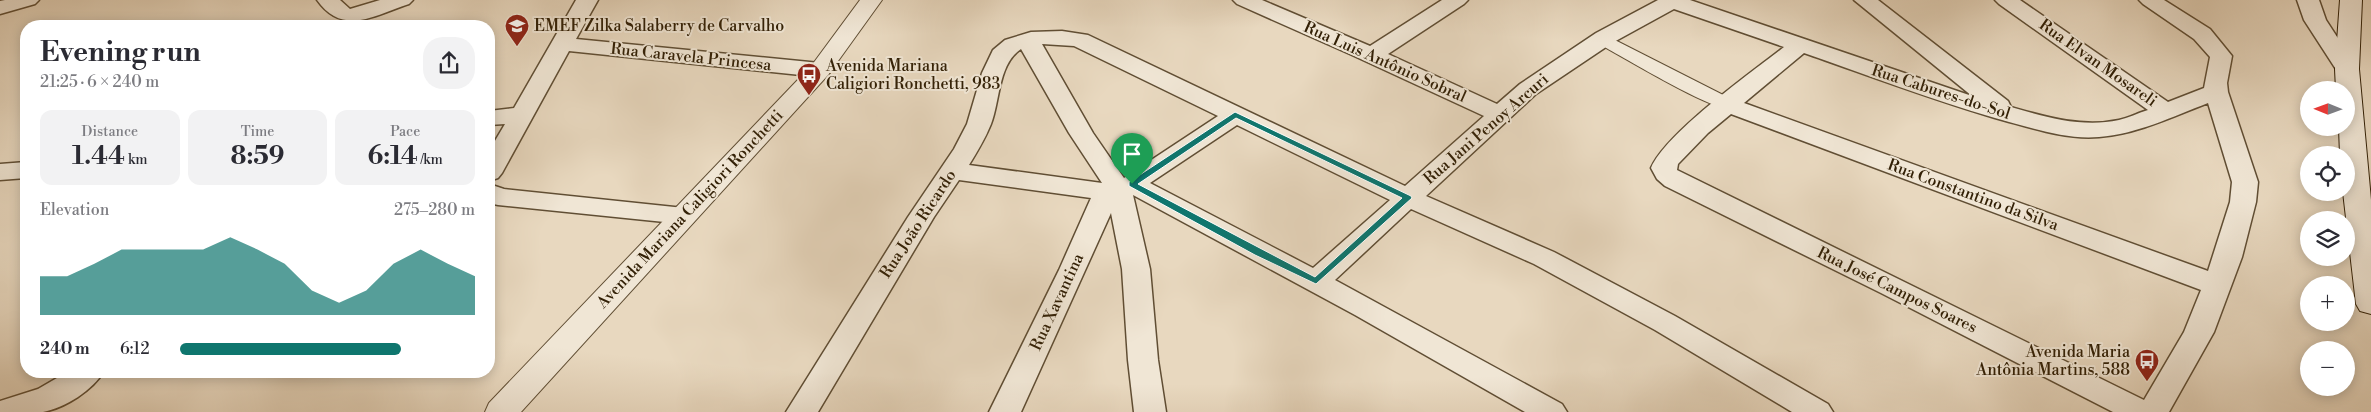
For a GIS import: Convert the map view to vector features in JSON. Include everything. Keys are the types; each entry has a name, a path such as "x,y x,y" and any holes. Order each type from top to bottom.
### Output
{"street":[{"path":"0,8 28,0"},
{"path":"328,0 344,14 351,16 402,0"},
{"path":"495,162 587,0"},
{"name":"Avenida Mariana Caligiori Ronchetti","path":"501,412 820,70 871,0"},
{"name":"Rua Luis Antônio Sobral","path":"1244,0 1371,55 1499,114"},
{"path":"1714,0 1742,26"},
{"path":"1865,0 2011,115"},
{"name":"Rua Elvan Mosareli","path":"2006,0 2164,110"},
{"path":"2150,0 2188,23 2215,47 2221,56 2215,83 2216,92 2245,182 2243,202 2228,257 2199,332 2153,412"},
{"path":"2308,0 2315,20 2347,69"},
{"path":"2351,0 2347,69 2356,190 2371,304"},
{"path":"1371,55 1451,1"},
{"name":"Rua Cabures-do-Sol","path":"1671,1 2011,115 2076,130 2124,127 2164,110 2216,92"},
{"name":"Rua Jani Penoy Arcuri","path":"1316,282 1499,114 1547,75 1603,39 1671,1"},
{"path":"1150,412 1143,360 1136,269 1119,188 1081,133 1028,40 1061,38 1080,40 1408,198 1544,258 1666,322 1817,412"},
{"path":"1603,39 1712,98 1729,105 1800,45"},
{"name":"Rua João Ricardo","path":"802,412 918,222 953,171 979,124 1000,57 1012,45 1028,40"},
{"name":"Rua Caravela Princesa","path":"563,44 820,70"},
{"name":"Rua José Campos Soares","path":"1729,105 1699,128 1667,161 1664,168 1666,174 1674,180 1891,286 2140,412"},
{"name":"Rua Constantino da Silva","path":"1729,105 2216,285"},
{"path":"495,117 521,115"},
{"path":"1119,188 1235,115"},
{"path":"0,172 20,170"},
{"path":"953,171 1119,188 1316,282 1551,412"},
{"name":"Rua Xavantina","path":"1005,412 1073,270 1119,188"},
{"path":"495,194 507,198 684,216"},
{"path":"2,412 16,409 55,394 81,378"}],"place":[{"name":"EMEF Zilka Salaberry de Carvalho","path":"517,47"},
{"name":"Avenida Mariana Caligiori Ronchetti, 983","path":"809,96"},
{"name":"Avenida Maria Antônia Martins, 588","path":"2147,382"}],"route":[{"path":"1235,115 1408,198 1316,282 1162,202 1132,184 1235,115"}]}
